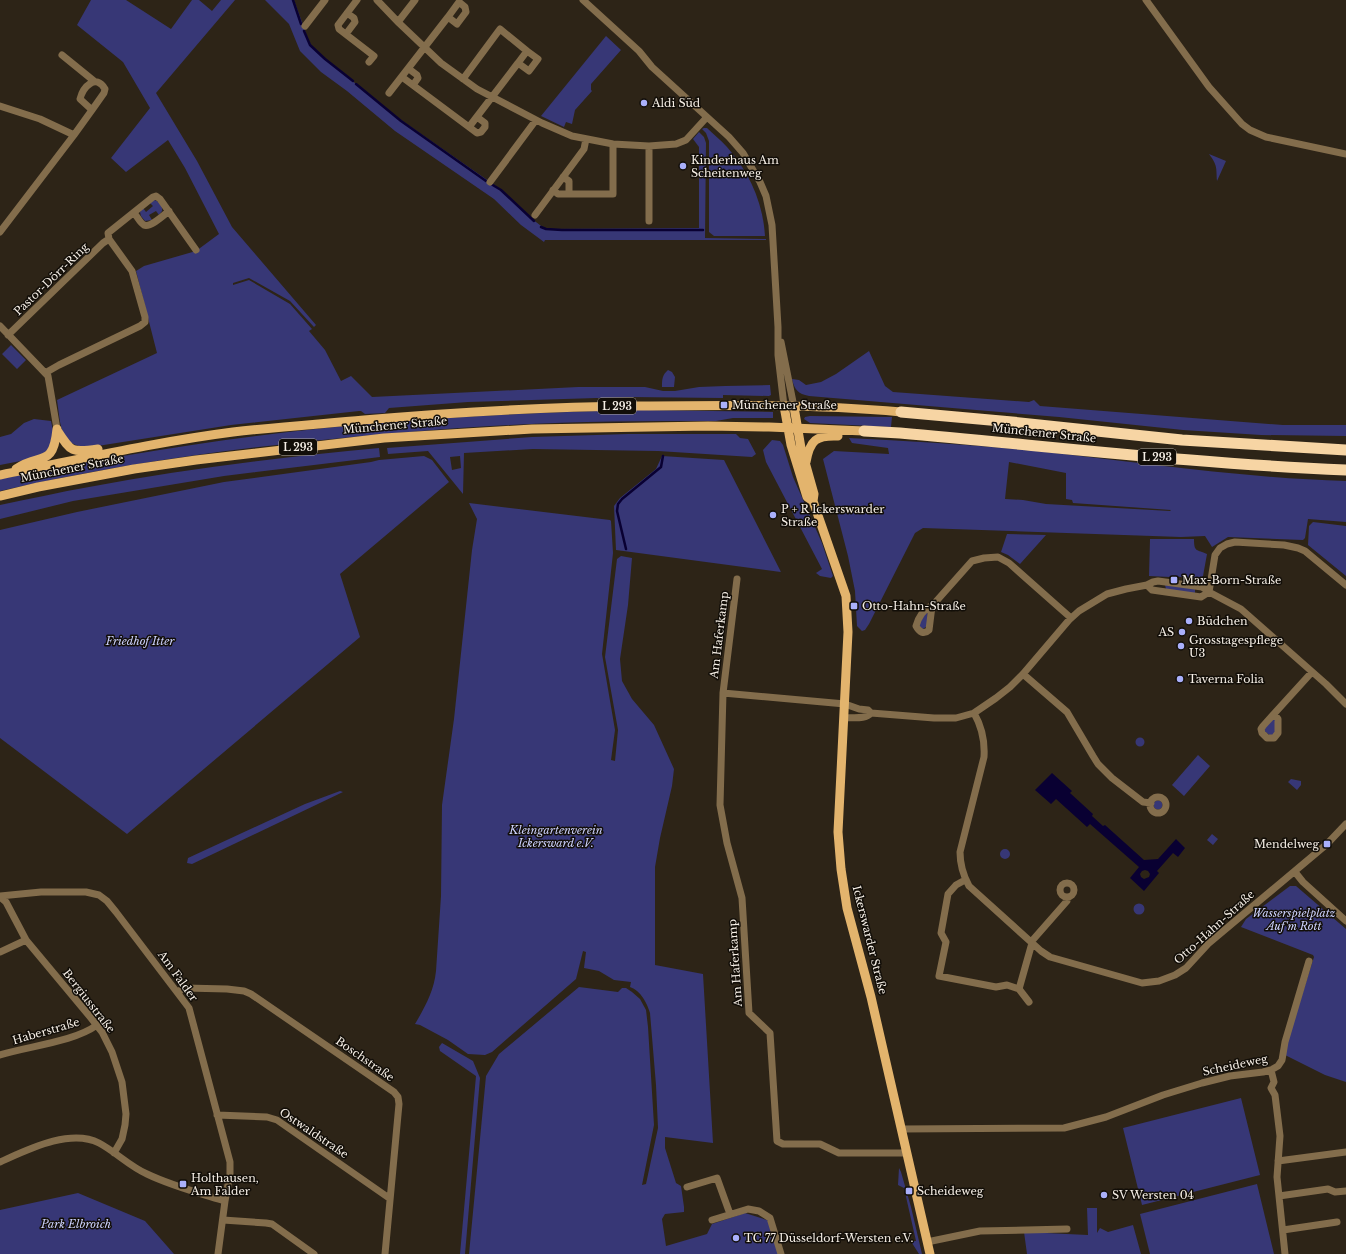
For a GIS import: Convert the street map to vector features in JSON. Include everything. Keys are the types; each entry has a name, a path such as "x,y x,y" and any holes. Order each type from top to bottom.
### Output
{"highway":[{"name":"Münchener Straße","path":"901,412 1182,440 1346,450"},
{"name":"Münchener Straße","path":"864,431 900,432 1179,460 1346,470"}],"main road":[{"name":"Münchener Straße","path":"0,474 107,453 254,430 485,411 599,406 686,405 784,406 901,412"},
{"name":"Ickerswarder Straße","path":"784,406 806,464 814,494 813,501 842,580 847,600 848,632 838,832 841,869 847,908 873,1004 930,1254"},
{"name":"Ickerswarder Straße","path":"794,407 791,445 807,497 813,501"},
{"name":"Münchener Straße","path":"0,496 38,487 142,468 196,460 384,438 532,429 708,426 864,431"},
{"path":"57,429 64,443 71,449 81,451 98,449 107,453"},
{"path":"11,472 23,464 42,459 49,454 54,448 57,429"},
{"path":"806,464 811,446 813,442 819,438 826,436 853,435 864,431"}],"street":[{"path":"305,26 325,0"},
{"path":"357,0 338,25 339,29 374,56 369,62"},
{"path":"377,0 441,62 463,79 477,89 556,130 586,139 613,144 649,146 676,144 687,139 707,117"},
{"path":"398,22 415,0"},
{"name":"Ickerswarder Straße","path":"583,0 639,51 652,67 735,143 757,176 766,196 772,225 778,327 778,355 784,406"},
{"path":"1146,0 1209,87 1242,124 1250,130 1266,137 1346,154"},
{"path":"389,93 448,17 457,1 465,7 466,12 457,24 448,17"},
{"path":"346,34 355,22 354,18 347,13"},
{"path":"463,79 500,29 538,59 529,71 518,63"},
{"path":"469,127 527,50"},
{"path":"0,232 104,93 105,89 99,82 94,81 62,55"},
{"path":"409,69 417,75 418,78 413,85"},
{"path":"402,76 477,133 481,132 485,127 485,123 477,117"},
{"path":"92,110 80,99 81,94 90,83 94,81"},
{"path":"0,106 40,119 74,135"},
{"path":"490,182 536,120"},
{"path":"535,215 584,149 586,139"},
{"path":"553,190 558,194 613,194 613,144"},
{"path":"649,146 649,221"},
{"path":"563,177 569,181 569,194"},
{"name":"Pastor-Dörr-Ring","path":"8,335 103,243 109,239 108,233 153,197 156,196 160,199 196,250"},
{"path":"134,213 146,226 150,225 169,211"},
{"path":"45,373 140,326 145,322 145,317 132,271 109,239"},
{"path":"0,326 49,379 54,419 57,429"},
{"name":"Ickerswarder Straße","path":"778,327 794,407"},
{"path":"845,704 859,709 868,710 870,713 934,718 956,718 974,713 996,698 1023,674 1071,618 1091,603 1108,594 1146,585 1152,590 1201,597 1209,592 1215,555 1224,545 1236,542 1284,545 1298,548 1305,551 1346,585"},
{"path":"932,606 972,561 998,556 1009,563 1071,618"},
{"name":"Am Haferkamp","path":"737,579 723,693 720,805 727,843 742,898 749,1013 770,1033 777,1141 783,1144 820,1144 839,1153 906,1153"},
{"path":"1209,592 1240,609 1346,704"},
{"path":"1274,714 1312,672"},
{"path":"1023,674 1067,712 1093,756 1112,778 1143,802 1151,802"},
{"name":"Am Haferkamp","path":"723,693 845,704"},
{"path":"844,718 861,718 868,716 870,713"},
{"name":"Otto-Hahn-Straße","path":"974,713 983,732 984,757 960,852 963,875 969,886 1041,951 1050,957 1142,983 1159,981 1175,975 1186,968 1209,943 1332,840 1346,824"},
{"path":"1295,872 1303,882 1346,921"},
{"path":"965,880 948,894 941,933 946,942 939,976 996,987 1007,985 1019,989 1029,1002"},
{"name":"Am Falder","path":"0,897 41,892 86,892 99,895 107,901 116,912 189,1008 230,1162 230,1174 218,1254"},
{"name":"Bergiusstraße","path":"0,897 6,902 26,940 97,1025 112,1052 122,1082 126,1114 122,1139 114,1153"},
{"path":"1019,989 1032,942 1067,901 1067,898"},
{"path":"0,952 26,940"},
{"name":"Scheideweg","path":"901,1129 1064,1128 1106,1117 1202,1082 1271,1070 1278,1066 1282,1060 1285,1042 1309,961"},
{"name":"Boschstraße","path":"177,992 185,988 244,991 394,1092 398,1097 399,1104 385,1254"},
{"name":"Haberstraße","path":"0,1055 70,1037 91,1029 97,1025"},
{"path":"1271,1070 1274,1082 1271,1088 1275,1095 1280,1136 1277,1177 1285,1254"},
{"name":"Ostwaldstraße","path":"217,1115 267,1116 277,1120 390,1198"},
{"path":"0,1162 34,1147 66,1139 85,1138 98,1143 133,1167 162,1181 225,1201"},
{"path":"1278,1161 1346,1152"},
{"path":"687,1187 717,1178 730,1214"},
{"path":"1279,1196 1328,1189 1335,1192 1346,1191"},
{"path":"712,1220 748,1209 759,1211 770,1218 781,1254"},
{"path":"223,1220 266,1222 272,1224 314,1254"},
{"path":"1283,1230 1337,1222"},
{"path":"927,1242 980,1231 1067,1229"}],"green space":[{"path":"91,0 126,0 171,29 192,0 199,0 212,11 221,0 235,0 156,93 197,161 232,227 316,325 314,327 290,301 249,278 233,283 233,285 249,280 290,304 312,329 309,331 325,350 341,381 351,376 372,397 578,387 645,387 663,391 675,391 699,387 770,385 771,395 723,395 723,398 629,397 468,402 389,408 385,413 365,414 359,411 231,425 91,447 73,444 67,439 61,427 57,400 157,353 136,271 144,266 196,251 219,234 185,168 168,140 126,172 111,158 150,108 123,62 77,25"},
{"path":"265,0 294,0 311,45 325,59 401,120 503,191 527,215 545,229 699,228 699,147 693,139 699,132 704,137 706,143 705,238 766,240 545,240 544,242 521,225 494,199 395,131 347,91 321,72 300,51 289,24"},
{"path":"606,36 621,50 591,84 592,91 575,110 572,124 566,122 564,127 541,116"},
{"path":"707,128 727,147 748,177 758,199 764,223 765,236 714,236 709,232 709,141 706,133 702,129"},
{"path":"1209,154 1226,161 1217,181 1215,164"},
{"path":"154,200 158,201 162,207 162,211 159,215 156,211 149,215 152,220 145,221 140,212 143,208 146,212 153,206 150,203"},
{"path":"11,345 26,360 17,369 2,354"},
{"path":"869,351 885,386 893,392 1029,402 1034,400 1040,406 1283,425 1346,425 1346,436 1261,435 1183,430 1059,417 809,396 799,392 794,386 792,379 799,380 806,385 821,382 836,374"},
{"path":"668,370 672,372 675,377 674,387 662,387 663,378"},
{"path":"642,410 773,412 773,418 733,418 716,421 536,424 463,428 322,440 241,449 120,467 0,491 0,479 146,452 293,431 343,426 517,414"},
{"path":"805,417 892,417 891,427 810,423 804,419"},
{"path":"34,419 51,421 54,435 48,450 36,458 0,465 0,437 11,434 24,423"},
{"path":"628,434 736,434 740,438 748,439 756,454 752,457 658,451 533,449 464,453 463,494 428,451 388,454 387,448 532,437","holes":["460,456 461,468 452,470 450,457"]},
{"path":"849,438 966,445 1036,451 1268,477 1346,481 1346,522 1308,519 1305,538 1303,540 1228,537 1212,547 1205,536 1181,537 923,528 915,533 869,624 865,630 862,631 857,626 855,591 848,556 823,459 834,451 889,454 888,448 852,443","holes":["1009,462 1066,473 1066,499 1072,500 1073,503 1171,510 1046,504 1005,499"]},
{"path":"772,440 780,441 783,445 793,477 822,543 833,576 831,578 820,576 816,573 822,569 766,462 763,450"},
{"path":"379,448 380,457 224,476 73,501 0,519 0,505 78,489 234,464"},
{"name":"Friedhof Itter","path":"424,456 432,460 449,482 340,574 360,637 127,834 0,738 0,530 77,512 224,482 379,460"},
{"path":"662,456 724,460 781,572 616,550 614,506 620,498 656,469"},
{"name":"Kleingartenverein Ickersward e.V.","path":"469,503 611,521 613,553 602,654 615,730 611,760 615,761 618,730 605,657 617,559 621,556 632,558 628,605 620,659 622,681 632,699 654,725 674,769 672,786 655,867 655,965 703,974 713,1143 665,1137 665,1148 676,1183 681,1186 684,1207 684,1212 665,1214 662,1219 666,1246 707,1234 712,1224 745,1213 770,1221 780,1254 469,1254 486,1076 499,1054 579,987 618,992 622,988 626,988 640,999 646,1010 654,1125 642,1185 646,1184 658,1128 650,1013 647,1005 640,994 630,987 631,982 614,980 599,971 584,968 586,952 583,951 576,979 492,1052 485,1055 468,1054 448,1040 420,1025 415,1024 426,1005 436,971 441,896 442,805 454,719 472,550 477,519"},
{"path":"1313,522 1346,526 1346,576 1308,545 1309,526"},
{"path":"1007,534 1046,535 1020,564 1008,555 1001,552"},
{"path":"1150,539 1194,539 1195,549 1207,554 1203,576 1199,579 1172,576 1149,576"},
{"path":"1165,585 1195,587 1195,594 1166,589"},
{"path":"928,609 927,626 923,629 919,624"},
{"path":"1272,719 1275,719 1276,732 1271,736 1264,731 1265,726"},
{"path":"1140,737 1145,742 1140,747 1135,742"},
{"path":"1198,755 1210,766 1184,796 1172,785"},
{"path":"1291,779 1301,781 1301,785 1297,790 1288,782"},
{"path":"340,791 343,792 192,864 187,863 188,858 305,804"},
{"path":"1158,800 1163,805 1158,810 1153,805"},
{"path":"1212,834 1218,839 1213,845 1207,840"},
{"path":"1003,849 1007,849 1009,850 1009,858 1003,859 1000,856 1000,852"},
{"name":"Wasserspielplatz Auf'm Rott","path":"1290,886 1296,886 1346,929 1346,1082 1325,1075 1285,1055 1287,1042 1314,957 1313,955 1241,927 1246,919"},
{"path":"1139,903 1143,905 1145,909 1143,913 1139,915 1135,913 1133,909 1135,905"},
{"path":"442,1043 473,1061 480,1078 465,1254 460,1254 476,1076 440,1051 439,1047"},
{"path":"1241,1098 1260,1175 1142,1205 1123,1128"},
{"path":"899,1168 911,1207 922,1254 919,1254 912,1243 913,1241 916,1241 904,1188 898,1185"},
{"path":"1257,1184 1274,1254 1150,1254 1140,1214"},
{"name":"Park Elbroich","path":"78,1193 145,1221 174,1254 0,1254 0,1210"},
{"path":"1087,1208 1097,1208 1097,1233 1100,1228 1108,1232 1133,1225 1141,1254 1027,1254 1024,1232 1088,1235"}],"shaded area":[{"path":"1052,773 1072,791 1070,793 1093,814 1092,816 1103,826 1105,825 1144,860 1158,859 1176,839 1185,848 1178,857 1173,853 1157,871 1159,873 1144,891 1130,878 1139,867 1090,824 1087,827 1056,799 1051,804 1035,790","holes":["1142,871 1148,871 1150,874 1149,877 1144,879 1141,877 1140,874"]}],"waterway":[{"path":"293,0 301,24"},
{"path":"304,31 310,45 353,81"},
{"path":"356,84 401,121 486,181"},
{"path":"491,184 501,190 534,221"},
{"path":"541,227 546,229 562,230 703,230"},
{"path":"626,549 617,511 618,504 661,467 663,456"}],"place":[{"name":"Aldi Süd","path":"644,103"},
{"name":"Kinderhaus Am Scheitenweg","path":"683,166"},
{"name":"Münchener Straße","path":"724,405"},
{"name":"P + R Ickerswarder Straße","path":"773,515"},
{"name":"Max-Born-Straße","path":"1174,580"},
{"name":"Otto-Hahn-Straße","path":"854,606"},
{"name":"Büdchen","path":"1189,621"},
{"name":"AS","path":"1182,632"},
{"name":"Grosstagespflege U3","path":"1181,646"},
{"name":"Taverna Folia","path":"1180,679"},
{"name":"Mendelweg","path":"1327,844"},
{"name":"Holthausen, Am Falder","path":"183,1184"},
{"name":"Scheideweg","path":"909,1191"},
{"name":"SV Wersten 04","path":"1104,1195"},
{"name":"TC 77 Düsseldorf-Wersten e.V.","path":"736,1238"}]}
